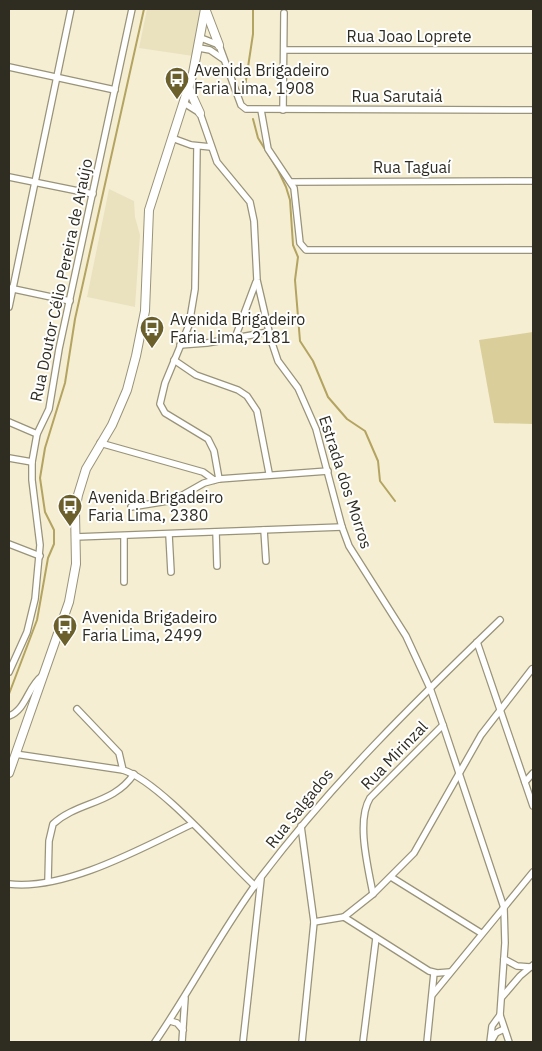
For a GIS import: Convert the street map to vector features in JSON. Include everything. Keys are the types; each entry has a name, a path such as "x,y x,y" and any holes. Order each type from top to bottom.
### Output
{"main road":[{"path":"9,773 44,675 73,581 76,564 75,537 78,495 86,469 112,425 127,390 136,356 145,311 149,210 189,89 199,48 205,9"},
{"path":"205,9 219,45"},
{"path":"189,89 200,113"}],"street":[{"path":"9,308 11,288 58,76 70,9"},
{"name":"Rua Doutor Célio Pereira de Araújo","path":"9,672 32,616 40,556 32,462 37,434 49,409 132,9"},
{"path":"283,110 284,13"},
{"path":"200,38 219,45 242,107 261,110 268,148 292,182 296,196 300,243 303,249 313,251 533,250"},
{"path":"199,48 210,50 223,59"},
{"name":"Rua Joao Loprete","path":"284,50 533,50"},
{"path":"9,67 58,76 115,90"},
{"path":"184,103 200,113"},
{"name":"Rua Sarutaiá","path":"261,110 533,110"},
{"name":"Estrada dos Morros","path":"200,113 211,147 221,168 248,197 252,206 257,280 268,332 278,361 298,388 313,420 342,527 356,559 406,636 430,688 504,908 504,959 500,1015"},
{"path":"172,138 197,147 211,147"},
{"path":"197,147 195,289 192,311 161,395 162,409 208,439 214,451 216,479"},
{"path":"9,177 94,194"},
{"name":"Rua Taguaí","path":"292,182 533,181"},
{"path":"235,338 257,280"},
{"path":"11,288 70,301"},
{"path":"180,345 268,332"},
{"path":"174,360 196,375 238,390 247,396 257,411 269,473"},
{"path":"9,422 37,434"},
{"path":"100,443 203,472 216,479"},
{"path":"9,458 32,462"},
{"path":"131,507 174,500 216,479 269,473 328,471"},
{"path":"75,537 124,537 342,527"},
{"path":"264,530 266,562"},
{"path":"216,532 217,566"},
{"path":"169,535 171,572"},
{"path":"124,537 124,582"},
{"path":"9,544 40,556"},
{"name":"Rua Salgados","path":"155,1042 255,886 301,826 366,751 500,620"},
{"path":"477,642 533,806"},
{"path":"314,922 344,917 391,877 422,843 481,735 532,669"},
{"path":"9,716 16,713 34,685 44,675"},
{"path":"77,709 119,753 123,770"},
{"name":"Rua Mirinzal","path":"373,894 364,838 365,806 370,798 443,725"},
{"path":"15,754 123,770 134,774 168,800 255,886"},
{"path":"525,782 533,773"},
{"path":"48,881 49,841 54,824 76,811 118,793 134,774"},
{"path":"9,884 48,881 84,872 192,824"},
{"path":"301,826 314,922 302,1042"},
{"path":"433,994 481,933 533,872"},
{"path":"243,1042 262,877"},
{"path":"391,877 481,933"},
{"path":"344,917 434,973 450,972"},
{"path":"363,1042 376,938"},
{"path":"504,959 517,966 532,966"},
{"path":"502,997 532,966"},
{"path":"427,1042 434,973"},
{"path":"182,1042 185,996"},
{"path":"500,1015 509,1042"},
{"path":"490,1042 492,1026 500,1015"},
{"path":"170,1021 177,1023 183,1030"},
{"path":"490,1042 496,1033 504,1029"}],"shaded area":[{"path":"147,9 200,9 193,56 139,48"},
{"path":"109,189 134,201 135,217 140,235 135,307 87,297"},
{"path":"533,332 533,424 494,423 479,340"}],"waterway":[{"path":"9,694 37,620 48,558 54,544 54,530 45,512 40,478 45,448 65,383 75,319 144,9"},
{"path":"245,87 253,34 253,9"},
{"path":"253,119 258,138 278,170 290,200 293,245 298,257 295,280 300,341 313,361 328,397 347,419 365,431 378,461 380,481 395,501"}],"place":[{"name":"Avenida Brigadeiro Faria Lima, 1908","path":"177,100"},
{"name":"Avenida Brigadeiro Faria Lima, 2181","path":"152,349"},
{"name":"Avenida Brigadeiro Faria Lima, 2380","path":"70,527"},
{"name":"Avenida Brigadeiro Faria Lima, 2499","path":"65,647"}]}
